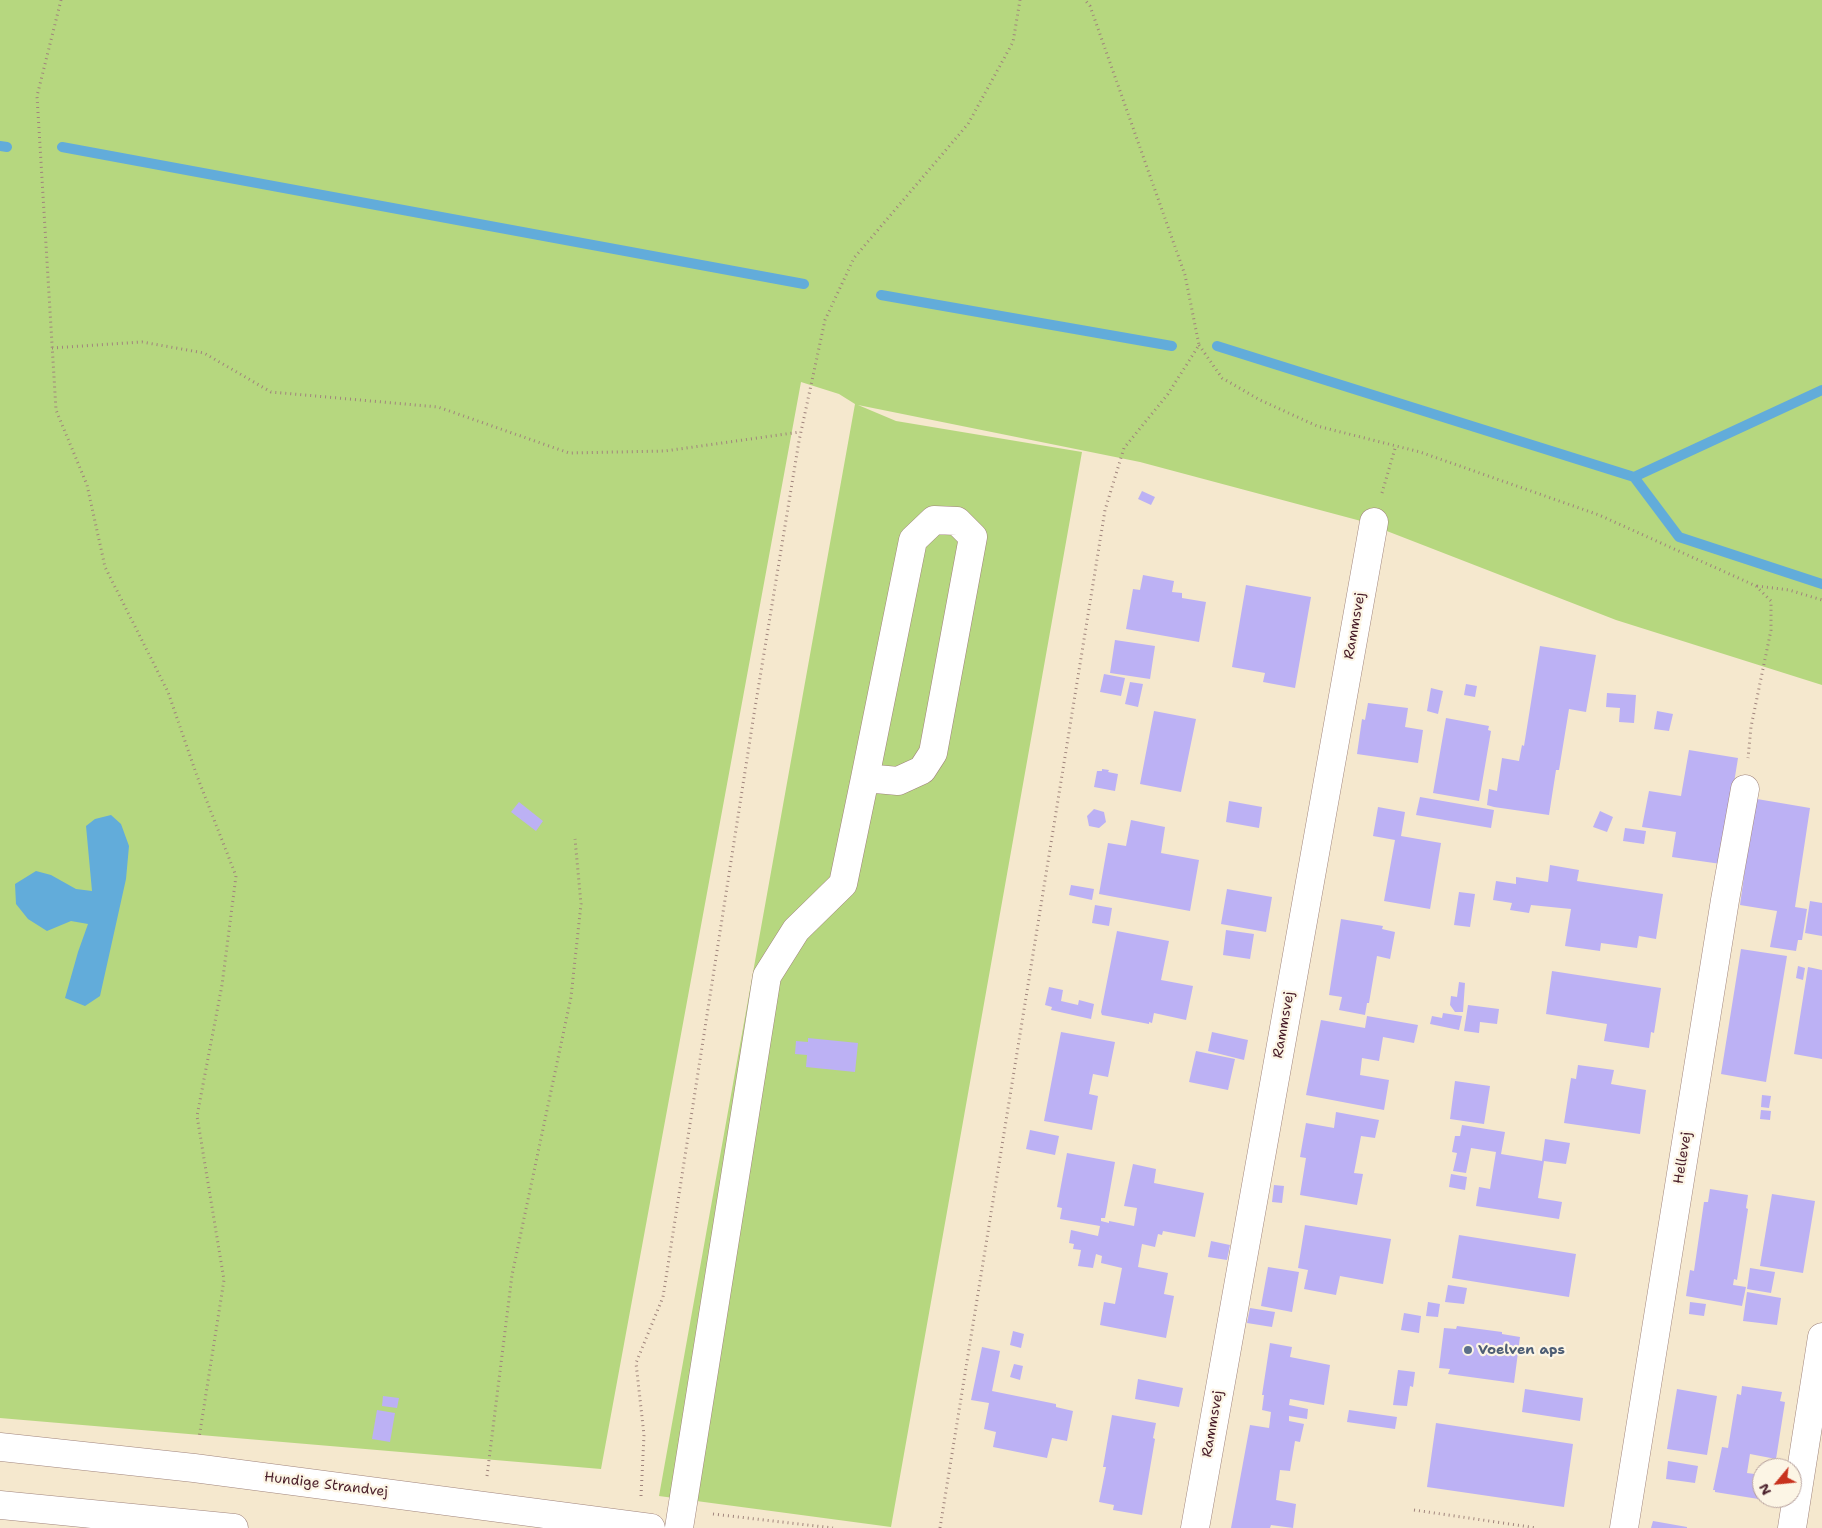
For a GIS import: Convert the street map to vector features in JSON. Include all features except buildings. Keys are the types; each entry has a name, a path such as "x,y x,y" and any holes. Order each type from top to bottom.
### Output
{"street":[{"path":"679,1528 768,976 796,930 843,884 864,778 913,540 934,520 957,521 973,537 933,753 922,770 898,781 864,778"},
{"name":"Rammsvej","path":"1195,1528 1374,522"},
{"name":"Hellevej","path":"1624,1528 1745,789"},
{"path":"1792,1528 1822,1337"},
{"name":"Hundige Strandvej","path":"0,1447 194,1468 645,1527"},
{"path":"0,1505 234,1528"}],"path":[{"path":"61,0 37,96 56,410 87,486 105,567 168,692 197,776 236,876 222,985 197,1116 224,1280 194,1468"},
{"path":"645,1527 644,1435 636,1363 663,1297 800,432 825,320 854,258 968,124 1013,42 1020,0"},
{"path":"1086,0 1090,6 1185,275 1199,345 1222,378 1260,400 1317,426 1420,452 1599,515 1756,586 1789,590 1822,600"},
{"path":"52,348 142,342 204,353 271,392 438,407 569,453 665,451 800,432"},
{"path":"940,1528 1105,510 1124,448 1168,394 1199,345"},
{"path":"1374,522 1396,445"},
{"path":"1745,789 1751,727 1771,630 1771,600 1756,586"},
{"path":"484,1506 512,1275 571,997 581,904 575,840"},
{"path":"1414,1510 1537,1528"}],"green space":[{"path":"0,0 1822,0 1822,685 1616,620 1361,521 1140,462 858,405 896,421 1082,452 891,1527 659,1496 855,404 839,394 801,382 601,1469 0,1418"}],"water":[{"path":"111,815 121,824 129,846 126,879 100,996 85,1006 65,998 88,924 71,921 47,931 28,919 16,904 15,884 36,871 51,875 76,889 92,891 86,826 95,819"}],"waterway":[{"path":"0,146 7,147"},
{"path":"62,147 804,284"},
{"path":"881,295 1172,346"},
{"path":"1217,346 1634,477 1822,390"},
{"path":"1634,477 1679,537 1822,584"}],"place":[{"name":"Voelven aps","path":"1468,1350"}]}
